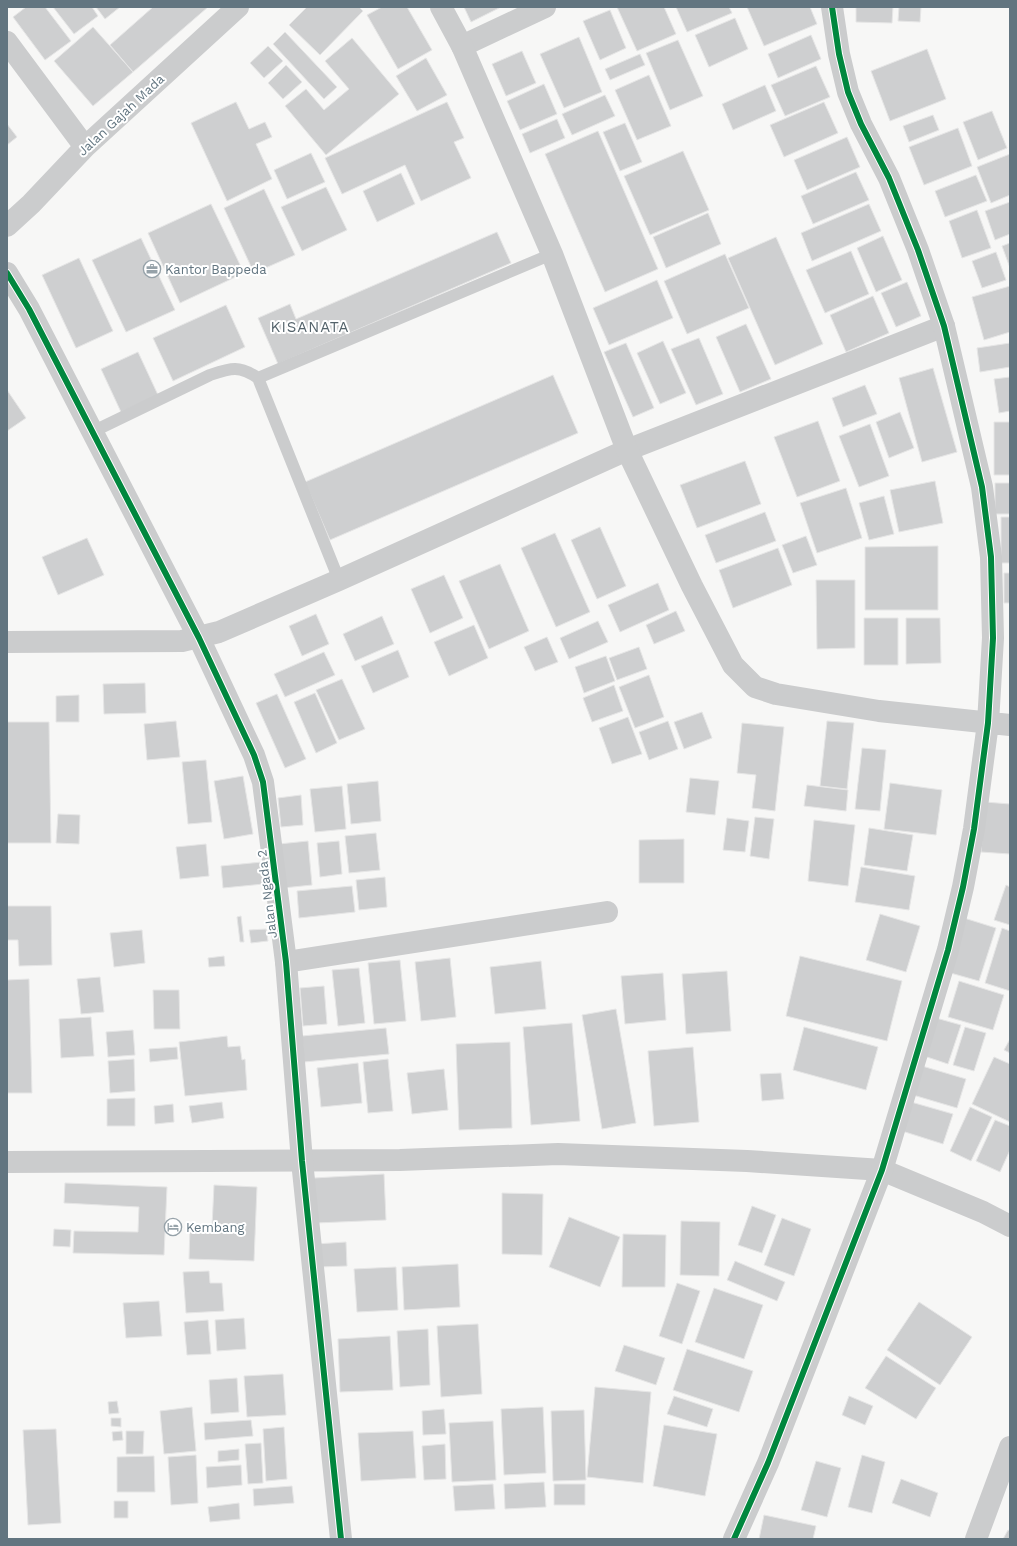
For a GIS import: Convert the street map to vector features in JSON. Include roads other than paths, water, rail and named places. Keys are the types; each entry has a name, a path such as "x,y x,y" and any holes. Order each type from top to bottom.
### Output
{"street":[{"name":"Jalan Gajah Mada","path":"7,226 31,204 85,147 238,7"},
{"path":"441,7 462,46 552,254 627,450 692,586 733,665 755,687 776,694 814,702 879,711 1010,725"},
{"path":"462,46 545,7"},
{"path":"734,1539 768,1463 882,1170 948,950 960,901 974,829 988,723 993,638 991,558 982,487 944,326 918,250 889,178 861,124 848,92 839,54 832,7"},
{"path":"7,42 85,147"},
{"name":"Jalan Ngada 2","path":"7,273 29,309 199,638 254,755 264,782 286,962 302,1161 341,1539"},
{"path":"7,642 182,641 219,632 339,580 627,450 944,326"},
{"path":"286,962 607,912"},
{"path":"7,1162 400,1160 558,1154 610,1154 747,1161 882,1170 983,1212 1010,1226"},
{"path":"976,1539 1010,1447"}],"lane":[{"path":"258,378 552,254"},
{"path":"92,432 225,370 240,368 258,378 339,580"}],"place":[{"name":"Kantor Bappeda","path":"152,269"},
{"name":"Kembang","path":"173,1227"}],"district":[{"name":"KISANATA","path":"310,327"}]}
